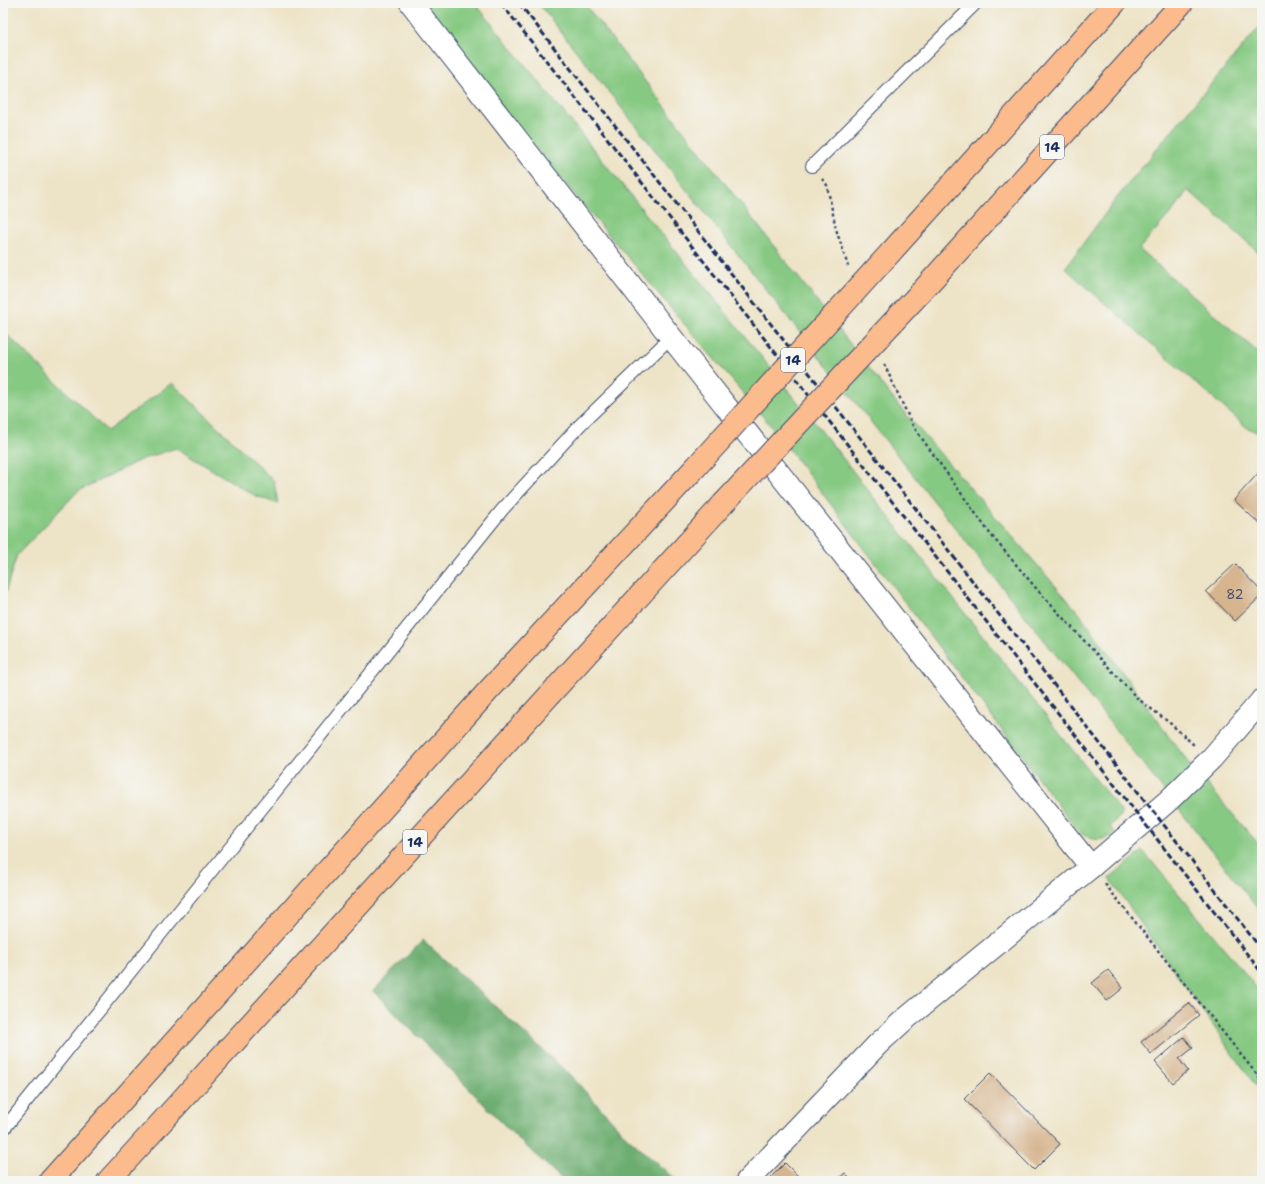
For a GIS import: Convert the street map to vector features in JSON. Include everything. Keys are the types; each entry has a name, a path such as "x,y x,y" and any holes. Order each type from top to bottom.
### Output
{"main road":[{"name":"14","path":"50,1181 488,691 695,468 1115,3"},
{"name":"14","path":"108,1181 723,504 922,291 1182,3"}],"street":[{"path":"411,3 671,337 1091,867"},
{"path":"748,1181 878,1044 909,1016 1091,867 1169,800 1211,759 1262,700"}],"lane":[{"path":"812,166 976,3"},
{"path":"3,1130 502,510 580,425 671,337"}],"path":[{"path":"812,166 826,185 836,229 851,272"},
{"path":"882,358 913,426 991,535 1041,594 1137,698 1171,724 1211,759"},
{"path":"1091,867 1262,1081"}],"green space":[{"path":"420,3 475,3 819,428 1123,814 1110,826 1115,833 1105,838 1096,840 1087,837 1078,831 776,432 501,108"},
{"path":"538,3 584,3 898,405 1079,613 1191,766 1262,848 1262,914"},
{"path":"1262,24 1262,255 1188,190 1176,207 1139,249 1262,356 1262,435 1246,427 1065,268 1116,199"},
{"path":"3,331 107,431 172,383 274,481 278,504 254,495 176,448 140,460 78,491 17,555 3,600"},
{"path":"1143,851 1249,978 1262,996 1262,1095 1109,878"},
{"path":"423,940 572,1077 626,1136 677,1181 564,1181 515,1136 373,991"}],"building":[{"path":"1262,469 1262,526 1234,500"},
{"path":"1235,564 1262,592 1262,595 1235,621 1206,591"},
{"path":"1108,970 1123,988 1107,1001 1092,983"},
{"path":"1189,1003 1199,1015 1151,1054 1141,1042"},
{"path":"1184,1037 1193,1048 1179,1059 1188,1071 1173,1083 1155,1062"},
{"path":"990,1073 1060,1144 1034,1170 964,1099"},
{"path":"785,1163 803,1181 767,1181"},
{"path":"845,1173 853,1181 836,1181"}],"railway":[{"path":"501,3 1262,973"},
{"path":"519,3 1262,950"}]}
